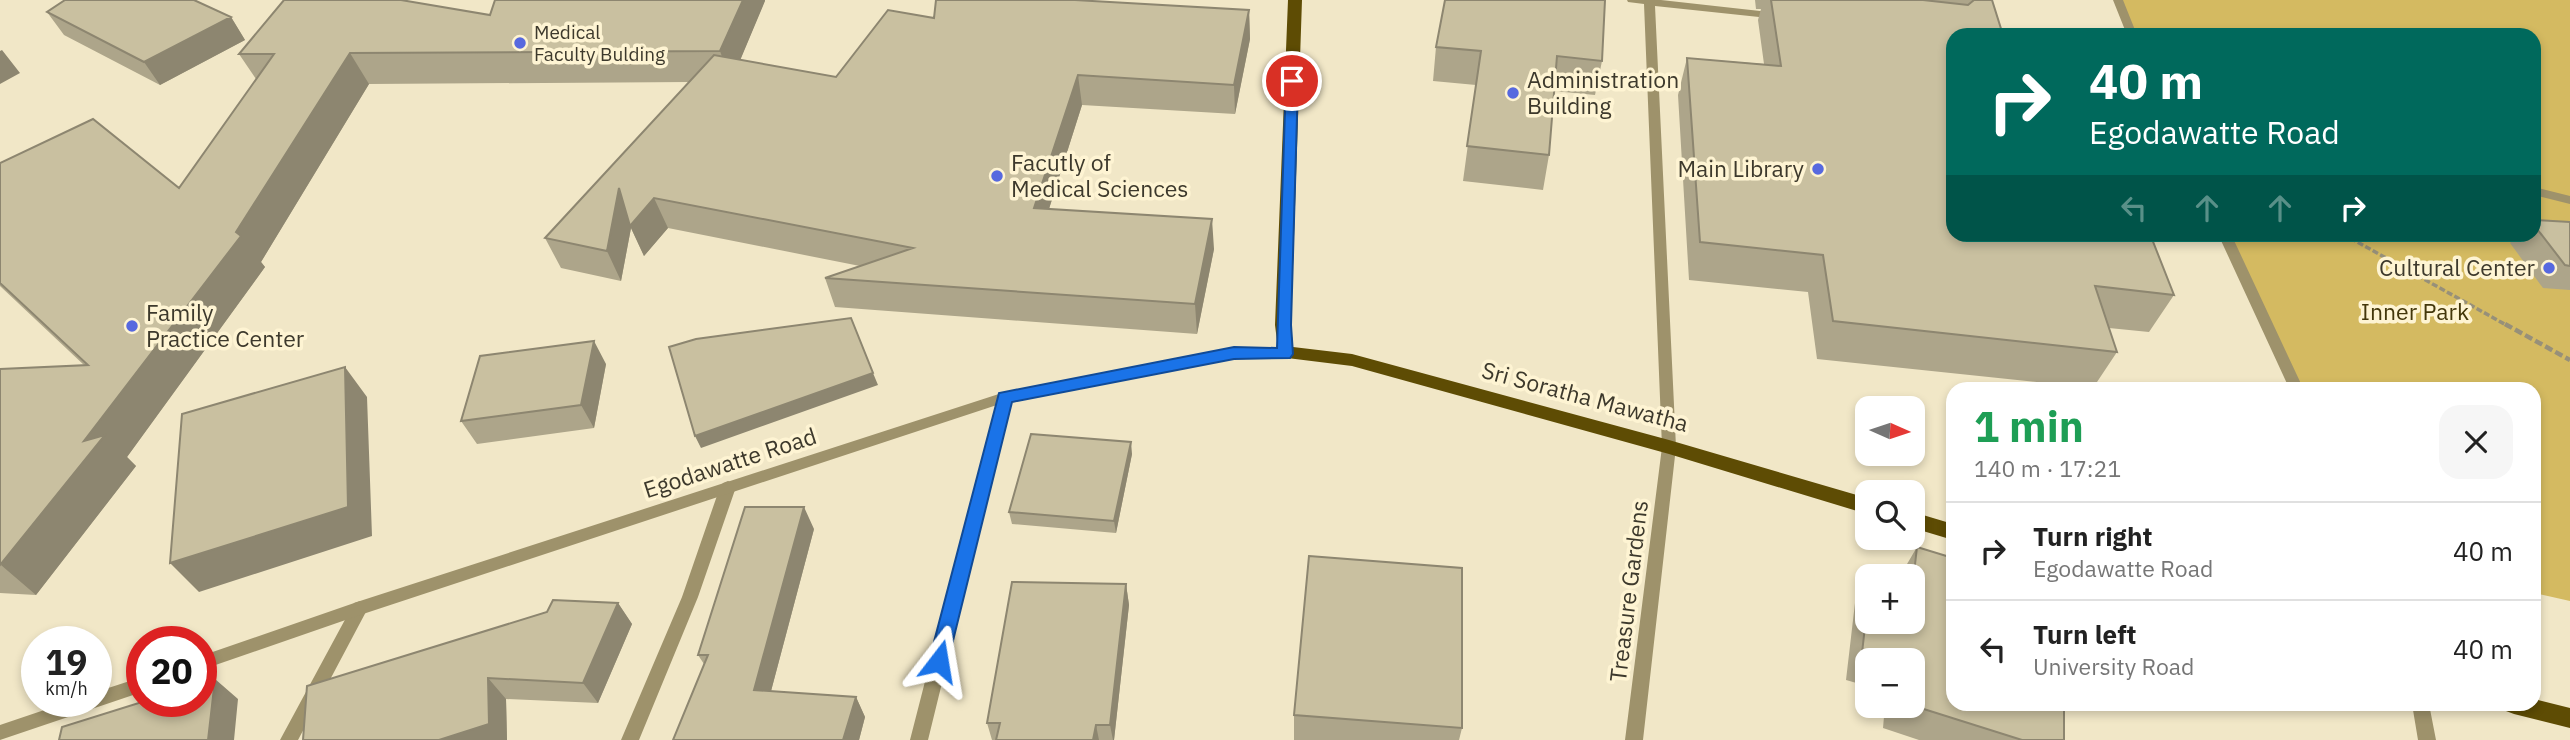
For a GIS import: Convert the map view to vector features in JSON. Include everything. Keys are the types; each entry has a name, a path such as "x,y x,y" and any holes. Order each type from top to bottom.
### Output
{"main road":[{"path":"1285,354 1283,325 1295,0"},
{"name":"Sri Soratha Mawatha","path":"1285,354 1352,360 1669,447 1855,502"},
{"path":"1925,524 1946,530"},
{"path":"2541,711 2570,718"}],"street":[{"path":"1632,0 1787,17"},
{"path":"2118,0 2129,28"},
{"name":"Treasure Gardens","path":"1634,740 1669,447 1649,2"},
{"path":"2541,193 2570,200"},
{"path":"2228,242 2293,382"},
{"name":"Egodawatte Road","path":"217,657 1005,397 1234,353 1285,354"},
{"path":"919,740 1005,397"},
{"path":"630,740 690,597 728,487"},
{"path":"289,740 360,608"},
{"path":"2422,711 2427,740"},
{"path":"0,733 46,717"}],"path":[{"path":"2357,242 2570,360"}],"green space":[{"name":"Inner Park","path":"2118,0 2570,0 2570,601 2541,595 2541,382 2293,382 2227,242 2541,242 2541,28 2129,28"}],"building":[{"path":"65,0 194,0 231,17 144,62 47,12"},
{"path":"284,0 401,0 490,15 495,0 743,0 720,51 350,53 236,232 241,236 84,441 105,435 0,565 0,369 88,365 0,283 0,163 93,119 179,188 274,54 239,54"},
{"path":"936,0 1075,0 1249,10 1234,85 1078,75 1034,208 1212,219 1195,304 825,278 913,248 654,198 630,226 619,188 607,251 545,238 714,55 836,77 888,10 934,18"},
{"name":"Administration Building","path":"1445,0 1605,0 1602,61 1557,56 1549,155 1467,146 1481,51 1436,47"},
{"name":"Main Library","path":"1771,0 1923,0 1968,5 1974,0 1992,0 2001,28 1946,28 1946,242 2153,242 2174,295 2095,286 2117,352 1833,321 1823,255 1700,242 1687,58 1781,66"},
{"path":"2541,220 2570,222 2570,266 2565,265 2541,234"},
{"path":"851,318 873,373 695,436 669,347 696,339"},
{"path":"594,341 581,405 461,421 480,356"},
{"path":"345,367 348,507 170,563 182,414"},
{"path":"1031,434 1131,442 1114,521 1009,512"},
{"path":"745,507 804,507 754,690 856,697 843,740 673,740 708,655 698,655"},
{"path":"1925,549 1946,556 1946,711 2064,711 2064,740 2022,740 1925,709 1925,648 1863,648 1864,634 1925,634 1925,564 1915,564 1917,550"},
{"path":"1309,556 1462,568 1462,728 1294,715"},
{"path":"1012,582 1126,584 1110,725 1096,725 1093,740 996,740 1000,723 987,723"},
{"path":"553,600 618,603 583,683 488,678 489,724 439,740 303,740 307,686 547,612"},
{"path":"126,707 126,717 211,717 208,740 59,740 62,727 94,717 112,717 112,711"}],"place":[{"name":"Medical Faculty Bulding","path":"520,43"},
{"name":"Administration Building","path":"1513,93"},
{"name":"Main Library","path":"1818,169"},
{"name":"Facutly of Medical Sciences","path":"997,176"},
{"name":"Cultural Center","path":"2549,268"},
{"name":"Family Practice Center","path":"132,326"}],"route":[{"path":"939,661 1005,397 1234,353 1285,354 1283,325 1292,81"}]}
